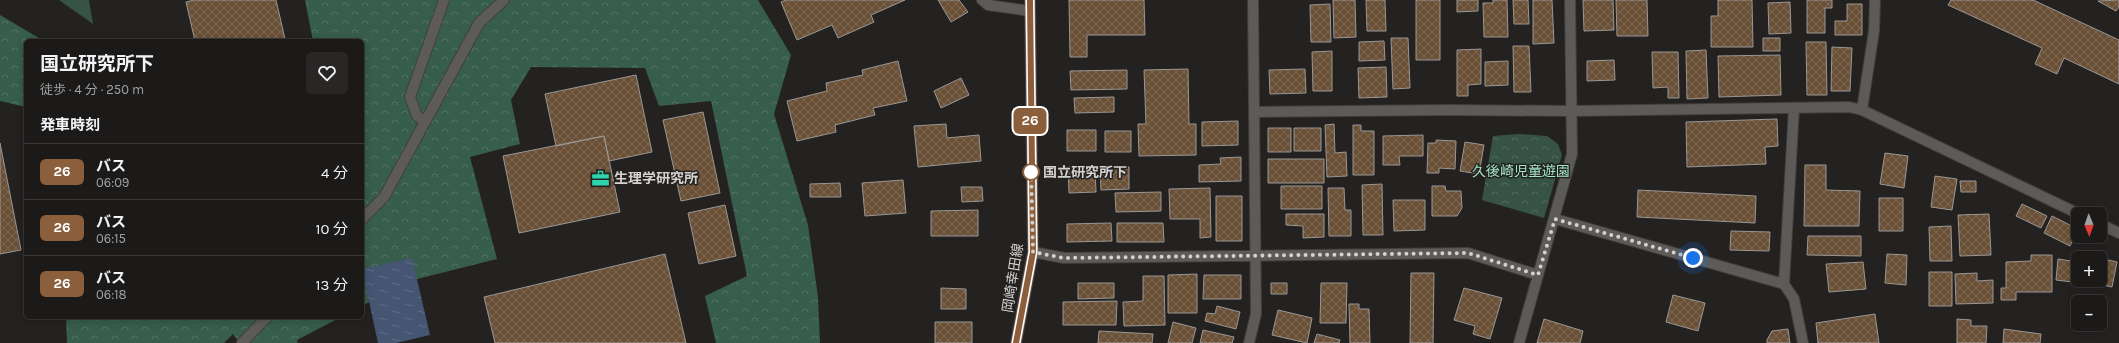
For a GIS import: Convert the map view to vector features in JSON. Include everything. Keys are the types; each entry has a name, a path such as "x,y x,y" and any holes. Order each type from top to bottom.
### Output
{"main road":[{"name":"岡崎幸田線","path":"1016,343 1033,252 1030,0"}],"street":[{"path":"426,121 417,116 410,98 444,0"},
{"path":"364,217 384,197 479,23 504,0"},
{"path":"982,0 988,5 1030,12"},
{"path":"1249,343 1256,314 1253,0"},
{"path":"1519,343 1572,154 1570,0"},
{"path":"1862,110 1874,31 1874,0"},
{"path":"1255,112 1449,110 1571,111 1849,107 1862,110 2071,210"},
{"path":"1794,108 1784,284 1794,299 1803,343"},
{"path":"1555,219 1784,284"},
{"path":"2107,228 2119,234"},
{"path":"1033,252 1064,258 1468,253 1538,275"},
{"path":"242,343 265,319"}],"green space":[{"path":"59,0 89,0 93,24"},
{"path":"305,0 758,0 791,55 774,114 808,225 818,297 820,343 716,343 705,296 747,276 711,101 659,106 645,68 531,67 511,100 520,144 470,157 497,259 405,282 364,305 364,39 313,39"},
{"path":"0,15 41,39 24,39 24,107 0,101"},
{"name":"久後崎児童遊園","path":"1519,134 1547,136 1558,144 1562,155 1544,218 1482,200 1493,136"},
{"path":"66,319 337,319 297,340 298,343 240,343 233,334 224,343 67,343"}],"water":[{"path":"412,258 430,335 396,343 378,343 364,278 364,269"}],"building":[{"path":"194,0 276,0 285,39 195,39 186,2"},
{"path":"786,0 905,0 871,15 874,22 838,38 832,25 797,40 781,2"},
{"path":"938,0 959,0 968,12 951,22"},
{"path":"1069,0 1144,0 1145,35 1087,35 1087,57 1070,57"},
{"path":"1333,0 1355,0 1356,37 1334,38"},
{"path":"1366,0 1385,0 1386,31 1367,31"},
{"path":"1416,0 1440,0 1440,60 1416,60"},
{"path":"1457,0 1478,0 1478,11 1457,12"},
{"path":"1493,0 1507,0 1508,37 1484,37 1483,3 1493,3"},
{"path":"1513,0 1528,0 1529,24 1514,24"},
{"path":"1533,0 1552,0 1554,43 1533,44"},
{"path":"1583,0 1613,0 1614,30 1584,31"},
{"path":"1616,0 1647,0 1648,36 1617,36"},
{"path":"1718,0 1752,0 1753,47 1711,47 1711,16 1718,16"},
{"path":"1807,0 1832,0 1832,8 1825,8 1825,33 1807,33"},
{"path":"1951,0 2033,0 2119,40 2119,84 2064,58 2057,74 2035,64 2042,48 1948,5"},
{"path":"2119,0 2119,7 2116,11 2098,1"},
{"path":"1790,2 1791,33 1769,34 1768,3"},
{"path":"1330,4 1331,42 1311,42 1310,5"},
{"path":"1847,4 1862,4 1862,35 1835,35 1835,21 1847,21"},
{"path":"1391,38 1408,38 1410,88 1393,89"},
{"path":"1763,38 1780,38 1780,51 1763,51"},
{"path":"1384,41 1385,60 1359,61 1359,42"},
{"path":"1806,42 1826,42 1827,95 1807,95"},
{"path":"1513,46 1529,46 1531,92 1514,92"},
{"path":"1832,47 1852,48 1850,91 1831,91"},
{"path":"1481,49 1481,84 1468,85 1468,96 1457,96 1457,50"},
{"path":"1706,50 1708,98 1687,99 1686,51"},
{"path":"1332,51 1332,91 1313,91 1312,52"},
{"path":"1652,52 1678,52 1679,98 1668,98 1668,87 1653,88"},
{"path":"1780,55 1781,95 1719,97 1718,56"},
{"path":"1614,60 1615,80 1587,81 1587,61"},
{"path":"898,61 907,101 873,108 875,115 835,125 836,132 797,141 787,101 827,91 826,83 863,75 862,70"},
{"path":"1508,61 1508,85 1485,86 1485,62"},
{"path":"1386,67 1387,97 1359,98 1358,68"},
{"path":"1188,69 1189,124 1196,124 1196,155 1139,156 1138,124 1146,124 1144,70"},
{"path":"1305,69 1306,93 1270,94 1269,70"},
{"path":"1127,70 1127,89 1071,90 1070,71"},
{"path":"636,75 652,152 609,161 604,136 556,146 545,94"},
{"path":"961,78 969,95 941,108 934,91"},
{"path":"1114,97 1114,112 1075,113 1074,98"},
{"path":"703,112 720,193 681,201 663,120"},
{"path":"1777,119 1778,146 1765,147 1766,164 1687,167 1686,122"},
{"path":"1238,121 1238,145 1202,146 1202,122"},
{"path":"946,124 947,138 979,135 981,161 918,167 914,126"},
{"path":"1334,124 1335,153 1346,152 1347,176 1327,177 1325,125"},
{"path":"1353,125 1361,125 1361,131 1374,131 1374,175 1353,175"},
{"path":"1268,128 1291,128 1291,152 1268,152"},
{"path":"1294,128 1321,128 1321,151 1294,151"},
{"path":"1067,130 1096,130 1096,151 1067,151"},
{"path":"1105,131 1131,131 1131,152 1105,152"},
{"path":"1423,135 1423,156 1399,156 1400,165 1383,165 1383,136"},
{"path":"604,136 620,212 519,233 503,156"},
{"path":"1436,140 1456,141 1455,169 1439,168 1439,173 1427,173 1428,143 1436,143"},
{"path":"1465,142 1484,145 1479,174 1460,171"},
{"path":"0,143 21,250 0,254"},
{"path":"1885,153 1908,156 1904,188 1880,184"},
{"path":"1241,157 1241,181 1199,182 1199,165 1221,164 1220,158"},
{"path":"1268,159 1324,159 1324,183 1268,183"},
{"path":"1805,165 1826,165 1826,190 1860,191 1859,226 1804,226"},
{"path":"1068,167 1095,167 1096,192 1069,193"},
{"path":"1129,167 1129,189 1101,190 1100,168"},
{"path":"1935,176 1957,179 1952,210 1931,207"},
{"path":"903,180 906,213 865,216 862,183"},
{"path":"1960,181 1976,181 1976,192 1961,192"},
{"path":"840,183 841,197 810,197 810,184"},
{"path":"1382,184 1383,235 1363,235 1362,185"},
{"path":"1281,186 1322,186 1322,209 1281,209"},
{"path":"1432,186 1445,186 1446,191 1461,191 1462,208 1457,216 1432,216"},
{"path":"961,187 982,187 983,201 962,202"},
{"path":"1210,188 1211,237 1200,238 1200,219 1170,219 1169,189"},
{"path":"1328,188 1344,188 1345,210 1351,210 1351,236 1329,236"},
{"path":"1638,190 1756,196 1755,223 1637,217"},
{"path":"1161,192 1161,211 1116,212 1115,193"},
{"path":"1216,196 1242,196 1242,241 1216,241"},
{"path":"1879,198 1903,198 1903,231 1879,231"},
{"path":"1393,200 1425,200 1425,230 1394,231"},
{"path":"2022,204 2047,216 2041,228 2016,216"},
{"path":"725,205 736,256 699,264 688,213"},
{"path":"978,210 978,236 931,236 931,211"},
{"path":"1286,214 1324,214 1324,237 1303,238 1303,226 1286,225"},
{"path":"1989,214 1991,255 1960,256 1958,215"},
{"path":"2052,216 2071,226 2071,243 2070,246 2044,233"},
{"path":"1111,223 1112,241 1067,242 1067,224"},
{"path":"1117,223 1163,223 1164,242 1117,242"},
{"path":"1951,226 1952,261 1930,261 1929,227"},
{"path":"1731,231 1770,232 1769,251 1730,250"},
{"path":"1808,236 1861,236 1861,256 1807,255"},
{"path":"665,254 686,343 495,343 484,297"},
{"path":"1887,254 1907,255 1906,285 1885,283"},
{"path":"2031,255 2052,255 2052,292 2016,292 2016,300 2001,300 2001,288 2006,288 2006,262 2031,261"},
{"path":"2058,259 2071,261 2071,282 2056,280"},
{"path":"2107,260 2117,262 2112,287 2107,286"},
{"path":"1863,262 1866,289 1829,292 1826,264"},
{"path":"1929,272 1952,272 1952,306 1929,306"},
{"path":"1411,273 1434,273 1433,343 1410,343"},
{"path":"1977,273 1977,281 1993,280 1993,303 1956,304 1955,274"},
{"path":"1197,274 1197,313 1168,313 1168,275"},
{"path":"1204,275 1241,275 1241,299 1203,299"},
{"path":"1143,276 1164,276 1165,325 1124,326 1123,302 1143,301"},
{"path":"1078,283 1114,283 1114,298 1078,299"},
{"path":"1271,283 1287,283 1287,294 1271,294"},
{"path":"1321,283 1347,283 1346,323 1320,323"},
{"path":"941,288 966,289 966,309 941,309"},
{"path":"1464,288 1502,298 1490,339 1473,334 1475,326 1454,320"},
{"path":"1673,295 1705,303 1698,331 1666,322"},
{"path":"1117,301 1116,325 1063,325 1063,302"},
{"path":"1349,304 1359,304 1359,309 1369,309 1370,343 1350,343"},
{"path":"1217,306 1240,312 1236,329 1205,321 1207,313 1215,314"},
{"path":"1278,310 1312,318 1307,343 1272,335"},
{"path":"1875,314 1879,343 1818,343 1816,323"},
{"path":"1544,319 1583,331 1580,343 1537,343"},
{"path":"1957,319 1971,320 1971,326 1987,326 1986,343 1957,343"},
{"path":"935,322 972,322 972,343 935,343"},
{"path":"1173,322 1196,328 1192,343 1168,343"},
{"path":"1788,329 1790,343 1767,343 1772,331"},
{"path":"2004,329 2041,334 2040,343 2003,343"},
{"path":"1203,330 1234,337 1232,343 1200,343"},
{"path":"1099,331 1153,334 1152,343 1098,343"},
{"path":"1317,334 1340,340 1339,343 1314,343"}],"bus line":[{"name":"26","path":"1016,343 1033,252 1030,0"}],"place":[{"name":"国立研究所下","path":"1031,172"},
{"name":"生理学研究所","path":"601,178"}],"route":[{"path":"1031,172 1031,165 1033,252 1064,258 1468,253 1538,275 1555,219 1693,258"}]}
